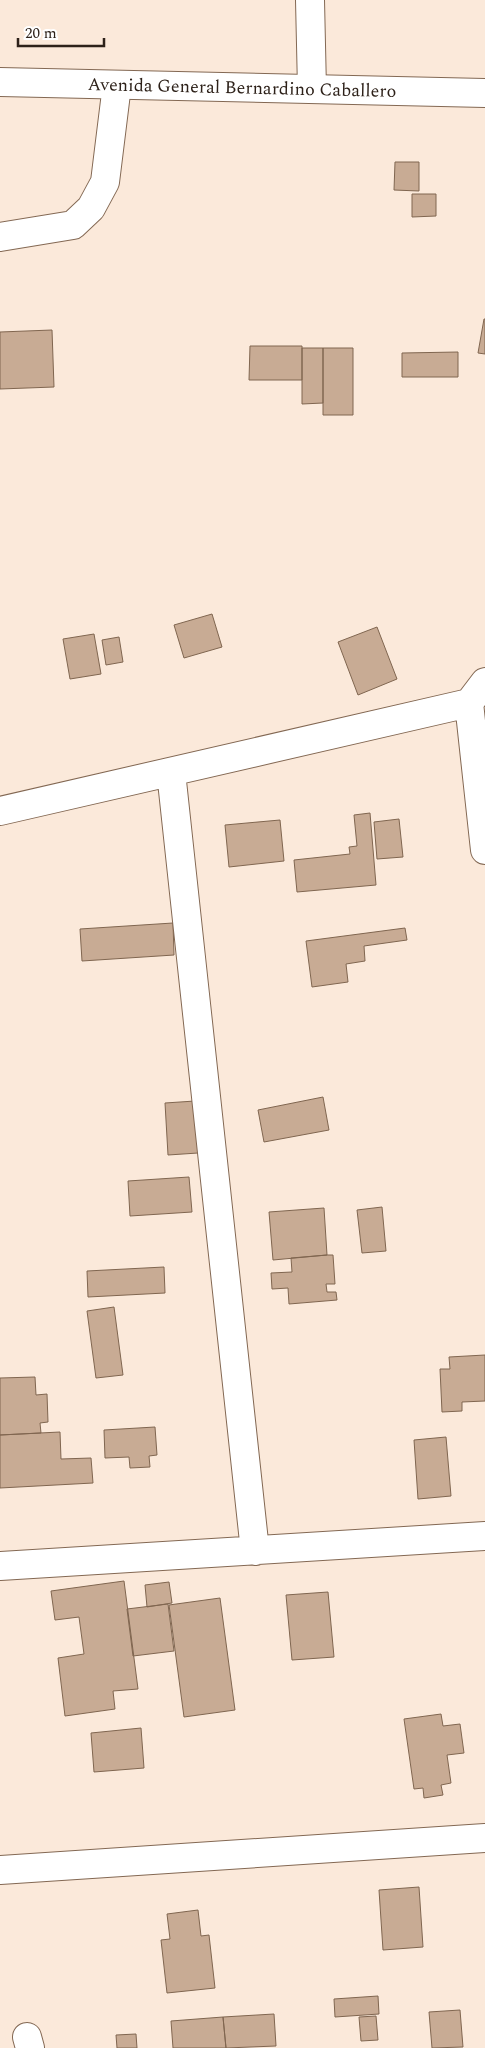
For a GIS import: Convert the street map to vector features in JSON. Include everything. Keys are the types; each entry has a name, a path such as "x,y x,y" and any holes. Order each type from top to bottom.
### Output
{"main road":[{"path":"310,0 312,89"},
{"name":"Avenida General Bernardino Caballero","path":"0,82 485,93"},
{"path":"0,237 73,224 91,208 105,182 117,85"},
{"path":"0,811 171,772 477,693 485,850"},
{"path":"171,772 255,1551"},
{"path":"0,1566 485,1536"},
{"path":"0,1870 485,1838"}],"building":[{"path":"395,162 419,162 419,191 394,190"},
{"path":"412,194 436,194 436,216 412,217"},
{"path":"485,319 485,354 478,353"},
{"path":"52,330 54,387 0,389 0,332"},
{"path":"250,346 302,346 302,380 249,380"},
{"path":"302,348 323,348 323,403 302,404"},
{"path":"323,348 353,348 353,415 323,415"},
{"path":"458,352 458,377 402,377 402,353"},
{"path":"212,614 222,647 184,658 174,625"},
{"path":"377,627 397,679 358,695 338,642"},
{"path":"94,634 101,674 70,679 63,639"},
{"path":"119,637 123,662 106,665 102,640"},
{"path":"370,813 376,885 297,892 294,860 350,854 349,847 357,846 354,815"},
{"path":"399,819 403,857 377,859 374,822"},
{"path":"280,820 284,861 229,867 225,825"},
{"path":"173,923 174,955 82,961 80,929"},
{"path":"405,928 407,940 364,946 365,961 346,964 348,982 312,987 306,941"},
{"path":"323,1097 329,1130 264,1142 258,1110"},
{"path":"195,1101 198,1153 168,1155 165,1103"},
{"path":"189,1177 192,1212 130,1216 128,1181"},
{"path":"382,1207 386,1251 362,1253 357,1210"},
{"path":"324,1208 327,1255 273,1260 269,1212"},
{"path":"333,1255 335,1284 326,1284 327,1292 336,1292 337,1300 289,1304 288,1288 272,1289 271,1273 292,1272 291,1258"},
{"path":"164,1267 165,1293 88,1297 87,1271"},
{"path":"114,1307 123,1375 96,1378 87,1311"},
{"path":"485,1355 485,1401 462,1402 462,1411 442,1412 440,1369 450,1369 449,1357"},
{"path":"35,1377 36,1395 47,1394 48,1422 40,1423 41,1433 0,1435 0,1378"},
{"path":"155,1427 157,1455 149,1456 150,1467 130,1468 129,1457 105,1458 104,1430"},
{"path":"60,1432 61,1459 91,1458 93,1483 0,1488 0,1435"},
{"path":"446,1437 451,1496 418,1499 414,1440"},
{"path":"124,1581 138,1689 113,1691 115,1709 65,1716 58,1658 84,1654 79,1617 55,1620 51,1591"},
{"path":"169,1582 172,1603 147,1607 145,1585"},
{"path":"328,1592 334,1657 292,1660 286,1595"},
{"path":"220,1598 235,1710 184,1717 169,1605"},
{"path":"168,1604 174,1651 133,1656 127,1609"},
{"path":"441,1714 443,1726 460,1724 464,1753 447,1755 451,1783 441,1785 443,1795 424,1798 423,1788 414,1789 404,1719"},
{"path":"141,1728 144,1768 94,1772 91,1733"},
{"path":"419,1887 423,1947 383,1950 379,1890"},
{"path":"198,1910 201,1936 209,1935 215,1988 167,1993 161,1940 170,1939 167,1914"},
{"path":"378,1996 379,2014 335,2017 334,1999"},
{"path":"460,2010 463,2047 432,2048 429,2012"},
{"path":"274,2014 276,2046 226,2048 223,2017"},
{"path":"376,2016 378,2040 361,2041 359,2017"},
{"path":"223,2017 226,2048 173,2048 171,2021"},
{"path":"136,2034 137,2048 117,2048 116,2035"}]}
